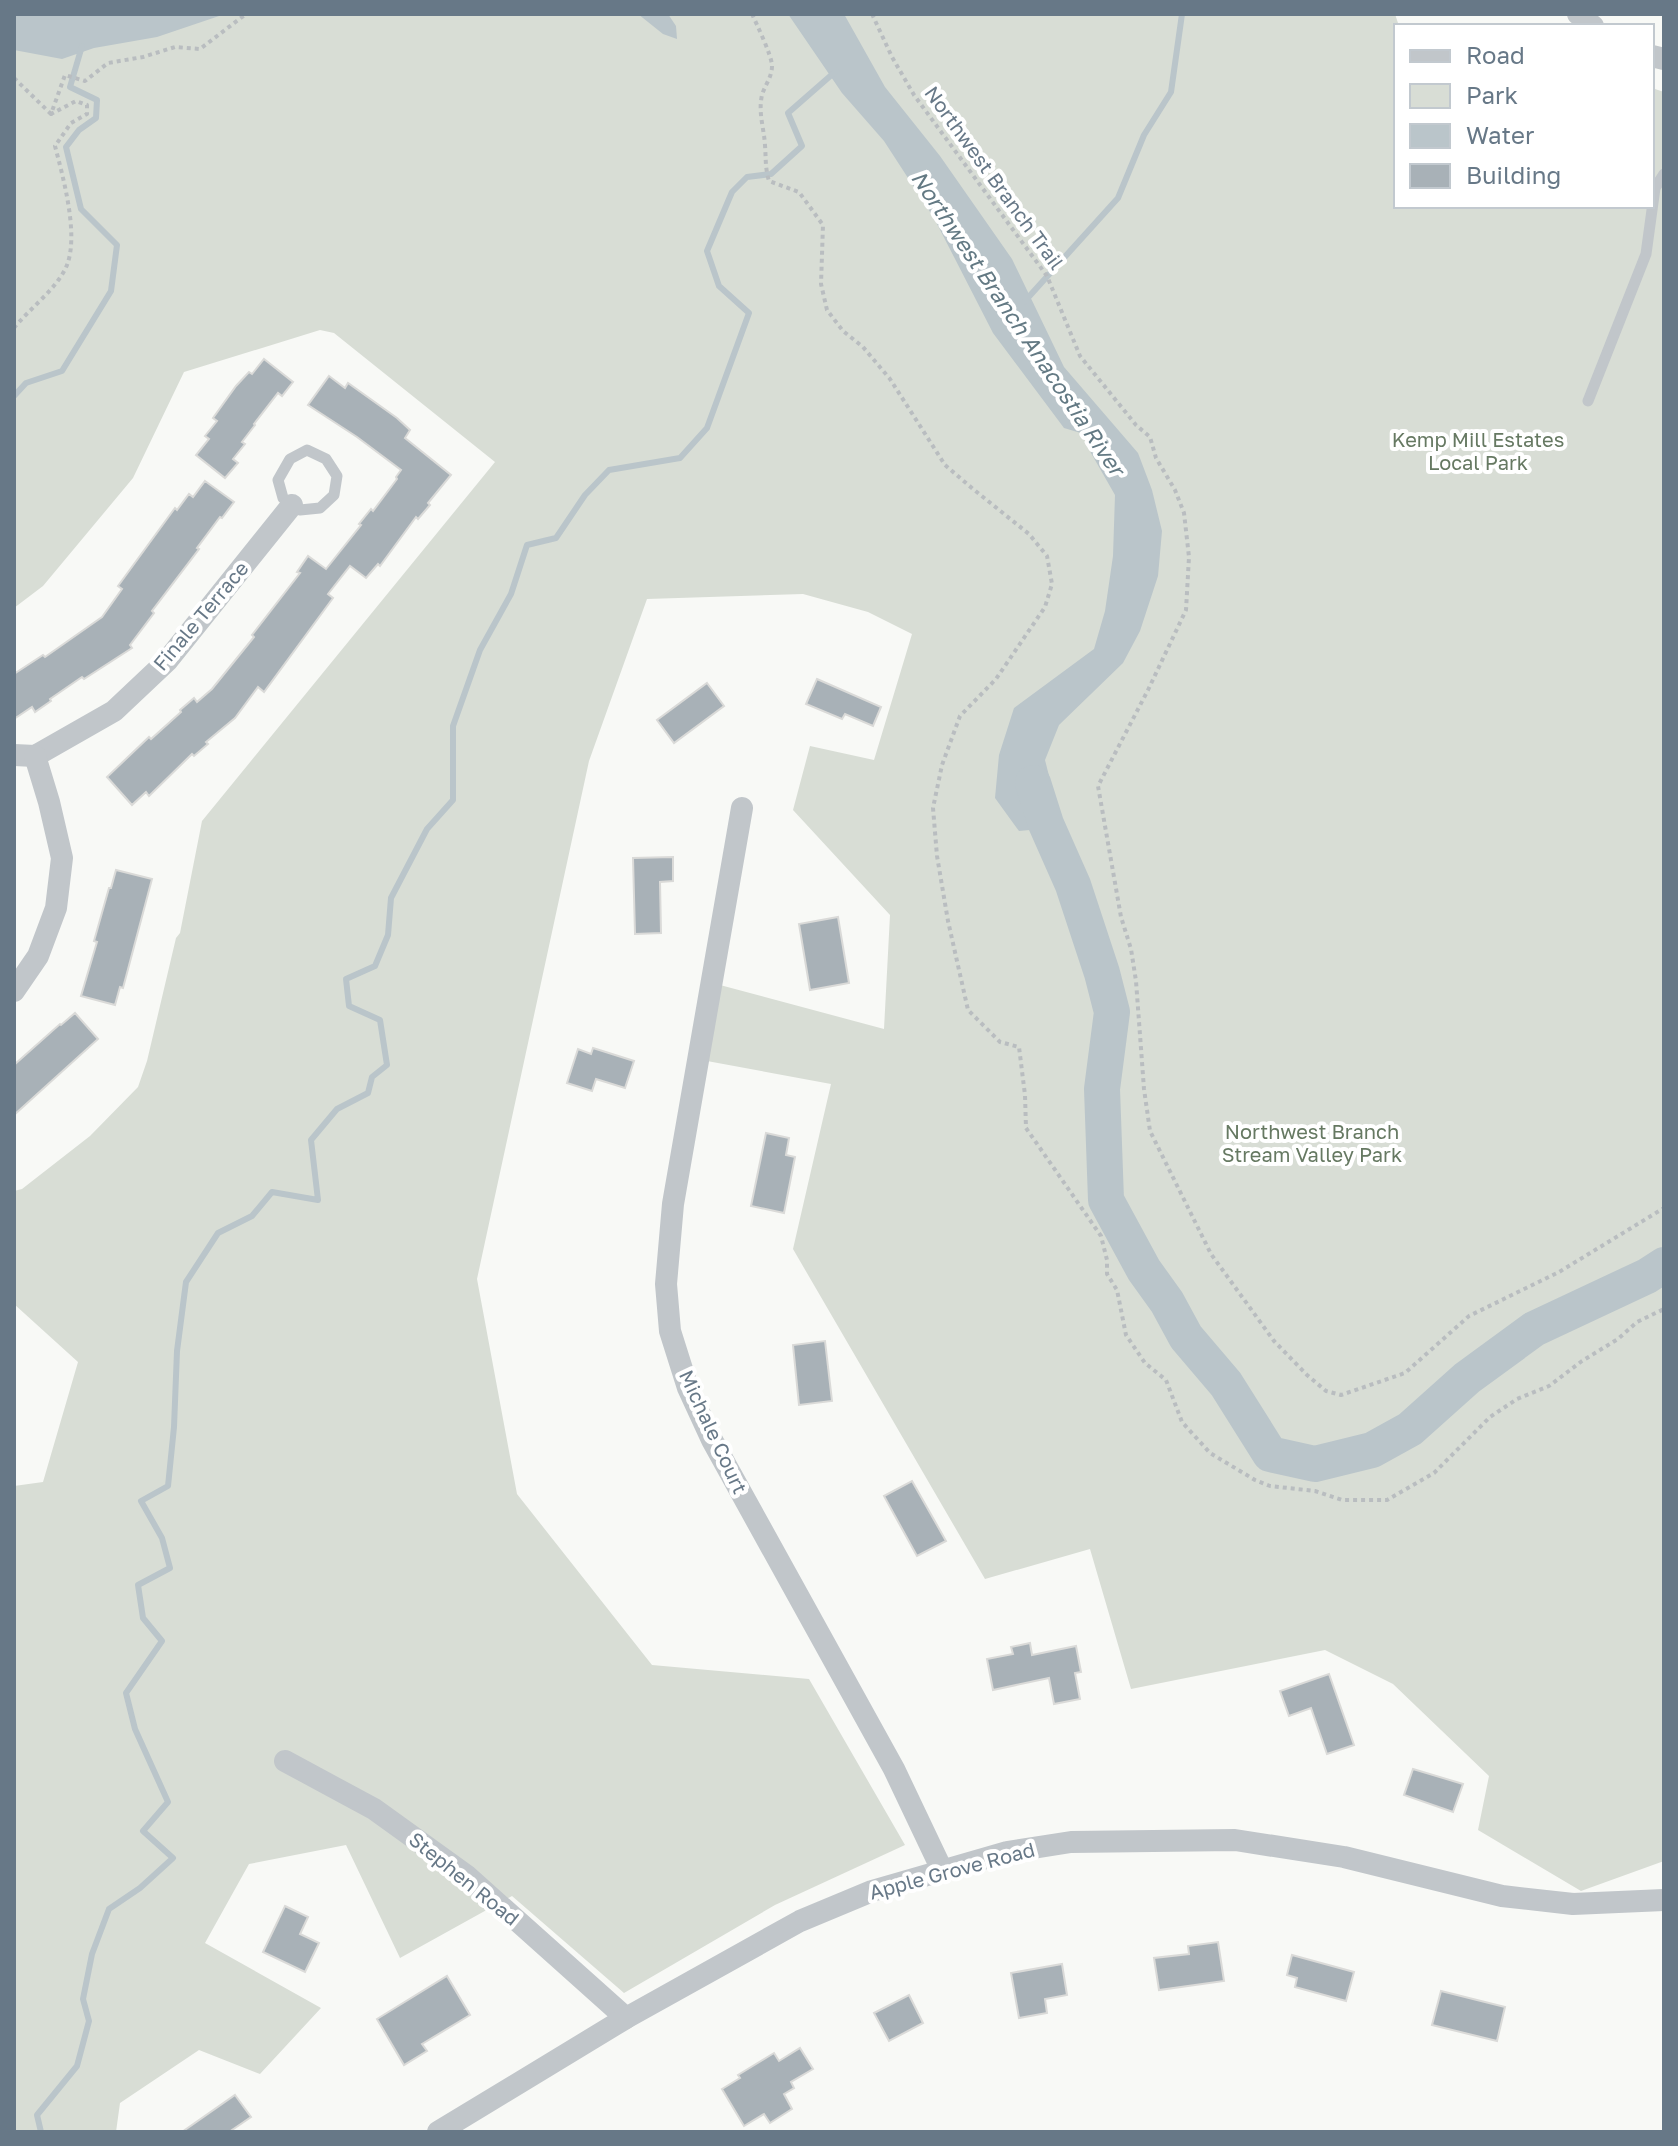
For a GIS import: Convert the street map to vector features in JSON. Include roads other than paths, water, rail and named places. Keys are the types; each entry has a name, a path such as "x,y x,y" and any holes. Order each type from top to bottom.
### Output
{"street":[{"name":"Finale Terrace","path":"24,756 114,711 167,661 292,505"},
{"path":"14,991 38,956 56,908 62,858 49,802 24,756"},
{"name":"Michale Court","path":"742,808 673,1204 666,1284 670,1331 688,1388 712,1440 894,1769 942,1870"},
{"name":"Stephen Road","path":"285,1761 374,1809 467,1876 626,2018"},
{"name":"Apple Grove Road","path":"438,2132 626,2018 800,1921 872,1891 1007,1852 1071,1842 1235,1840 1344,1857 1502,1896 1573,1904 1664,1900"}],"lane":[{"path":"1654,195 1664,174"},
{"path":"1588,401 1646,254 1652,208"},
{"path":"307,450 326,459 337,476 334,495 320,508 300,510 292,505 283,498 278,480 290,459 307,450"}],"water":[{"path":"14,14 225,14 157,37 94,48 62,59 14,50"},
{"path":"638,14 668,14 676,26 677,39 663,34"},
{"path":"788,14 844,14 885,87 940,156 1012,259 1064,367 1138,453 1152,490 1162,531 1158,576 1140,631 1123,663 1059,725 1045,760 1062,827 1019,831 995,798 999,755 1014,708 1094,649 1105,611 1113,556 1115,495 1084,434 1064,428 993,333 934,218 884,141 842,93"}],"waterway":[{"path":"1025,301 1118,198 1144,135 1171,92 1182,14"},
{"path":"14,396 26,383 62,371 111,291 117,245 81,209 66,147 79,130 96,118 97,100 70,87 82,46"},
{"path":"41,2132 37,2115 77,2066 89,2021 83,1999 92,1954 109,1909 140,1888 173,1858 143,1831 168,1802 135,1729 126,1693 162,1641 143,1618 138,1585 170,1568 162,1538 141,1501 168,1486 177,1351 186,1282 218,1233 252,1216 272,1192 318,1200 311,1140 337,1109 368,1093 372,1077 387,1065 380,1020 349,1006 346,979 375,966 388,935 391,898 427,829 453,800 453,726 480,650 511,594 527,545 556,538 585,495 609,470 680,458 707,428 749,313 719,286 707,251 732,192 747,177 771,174 802,146 788,113 836,71"},
{"name":"Northwest Branch Anacostia River","path":"1033,783 1046,824 1073,885 1112,1012 1102,1089 1106,1200 1144,1270 1167,1302 1186,1337 1226,1384 1270,1454 1315,1464 1372,1450 1410,1429 1467,1378 1534,1329 1664,1265"}],"park label":[{"name":"Kemp Mill Estates Local Park","path":"1478,452"},
{"name":"Northwest Branch Stream Valley Park","path":"1312,1144"}]}
